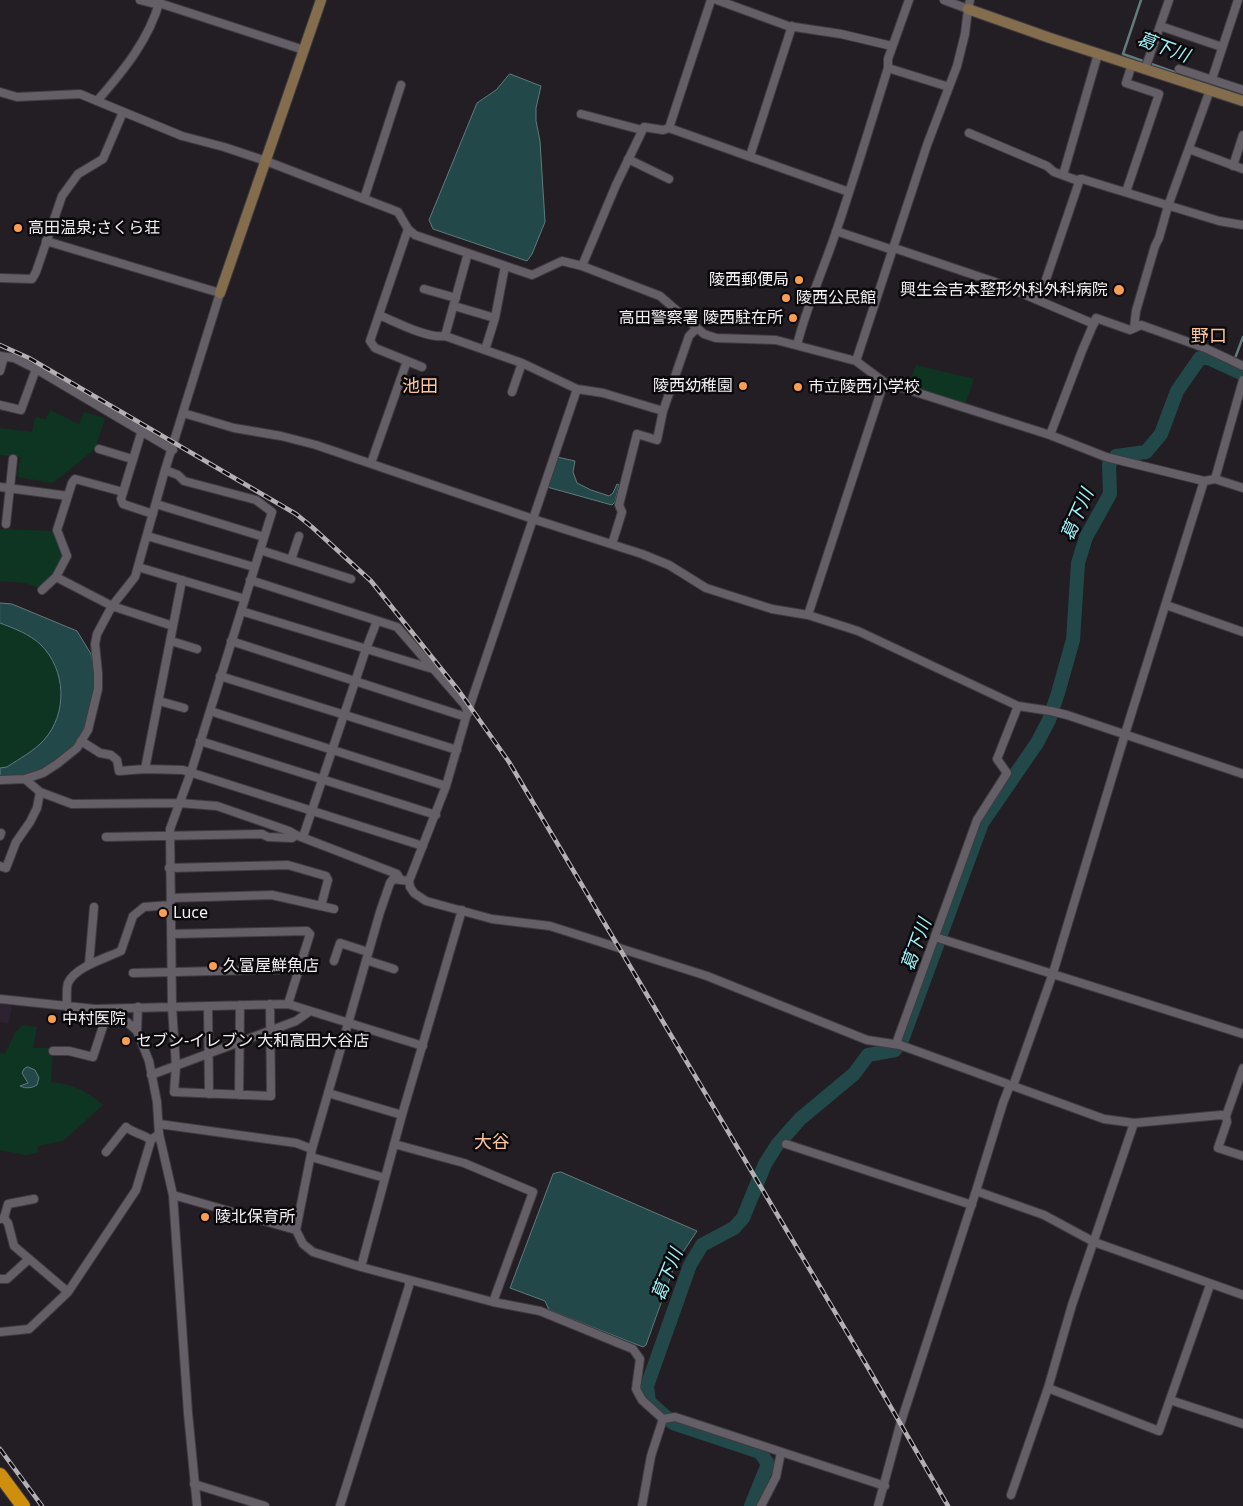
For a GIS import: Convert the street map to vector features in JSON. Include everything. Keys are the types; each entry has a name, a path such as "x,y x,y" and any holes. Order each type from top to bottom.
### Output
{"highway":[{"path":"0,1474 23,1506"}],"street":[{"path":"140,0 159,3 304,50"},
{"path":"0,780 25,779 43,773 57,764 77,748 90,721 98,689 95,644 97,634 112,606 131,583 138,567 165,470 173,450 220,293 321,0"},
{"path":"669,128 711,0"},
{"path":"717,0 792,26 841,34 892,46"},
{"path":"797,345 849,192 888,68 888,59 892,46 909,0"},
{"path":"944,0 969,4 1098,54 1145,69 1211,85 1243,90"},
{"path":"1145,69 1168,0"},
{"path":"1134,328 1136,311 1168,206 1189,150 1238,0"},
{"path":"97,100 123,71 136,52 149,29 159,3"},
{"path":"856,361 927,145 957,66 966,34 969,4"},
{"path":"750,156 792,26"},
{"path":"1160,26 1222,48"},
{"path":"1063,175 1098,54"},
{"path":"1126,192 1159,94 1126,83 1132,64"},
{"path":"888,68 948,88"},
{"path":"1179,69 1243,101"},
{"path":"364,199 401,84"},
{"path":"0,92 18,97 80,94 182,136 266,161 398,212 414,235 532,274 562,261 582,266 660,296 704,334 716,338 776,340 856,361 884,382 1050,435 1106,457 1204,481 1215,480 1243,488"},
{"path":"0,278 32,279 62,196 78,174 103,159 124,112"},
{"path":"581,114 642,130 644,128 663,130 669,128 849,192"},
{"path":"582,266 642,130"},
{"path":"969,133 1039,162 1076,180 1080,179 1126,192 1219,222 1243,226"},
{"path":"1234,166 1243,136"},
{"path":"1189,150 1243,169"},
{"path":"628,159 669,179"},
{"path":"1039,300 1080,179"},
{"path":"408,229 370,341 375,348 422,367"},
{"path":"836,231 995,282 1094,324"},
{"path":"46,241 220,293"},
{"path":"446,336 468,253"},
{"path":"485,350 495,318 506,266"},
{"path":"424,289 495,318"},
{"path":"379,315 439,337 446,336 522,363 577,389 602,393 663,411"},
{"path":"1050,435 1096,318 1130,330 1141,325 1205,348 1243,366"},
{"path":"612,544 622,512 619,505 637,434 657,440 663,411 689,336 697,328"},
{"path":"0,371 2,357 14,358 36,368 173,450"},
{"path":"371,463 407,361"},
{"path":"512,392 522,363"},
{"path":"0,405 21,410 36,368"},
{"path":"1215,480 1243,380"},
{"path":"808,616 884,382"},
{"path":"577,389 467,715 446,786 409,881 414,893 426,900 492,919 550,926 707,976 867,1040 896,1044 1104,1119 1134,1123 1226,1116"},
{"path":"183,413 234,428 281,436 316,445 642,554 669,565 706,588 772,609 808,616 858,631 1018,706 1067,715 1243,774"},
{"path":"142,430 121,499 123,504 152,514"},
{"path":"99,449 132,459"},
{"path":"6,524 13,459"},
{"path":"165,470 178,475 184,480 256,500 272,512 191,772 170,829 172,1007 176,1066 174,1092 271,1096 270,1004"},
{"path":"42,590 56,577 67,556 57,530 75,479 123,492"},
{"path":"878,1506 885,1486 900,1425 972,1205 1003,1103 1012,1086 1053,974 1204,481"},
{"path":"0,487 68,496"},
{"path":"156,504 264,536"},
{"path":"147,536 254,567"},
{"path":"291,560 299,536"},
{"path":"260,550 351,579"},
{"path":"138,567 244,599"},
{"path":"56,577 112,606 174,626"},
{"path":"145,769 182,580"},
{"path":"250,580 396,627 464,705 467,715"},
{"path":"1166,605 1243,632"},
{"path":"241,611 433,669"},
{"path":"106,837 262,834 268,837 292,838 299,836 312,811 376,621"},
{"path":"171,641 197,649"},
{"path":"231,641 467,715"},
{"path":"220,676 457,750"},
{"path":"159,701 184,708"},
{"path":"896,1044 977,820 1007,773 997,759 1018,706"},
{"path":"210,711 446,786"},
{"path":"81,742 100,754 112,755 117,760 120,771 145,769 183,770 423,846"},
{"path":"200,742 436,815"},
{"path":"25,779 40,792 72,804 179,803 217,806 289,831 397,874 400,879"},
{"path":"0,866 6,868 16,842 21,837 37,808 40,792"},
{"path":"169,868 288,865 326,876 328,880 321,906"},
{"path":"409,881 393,879 390,883 367,956 311,1153 296,1230 304,1244 313,1252 361,1267 493,1302 540,1311 633,1349 640,1359 636,1389 642,1400 663,1418 675,1417 885,1486"},
{"path":"67,1007 68,983 82,968 121,951 132,916 144,907 171,901 272,895 334,910"},
{"path":"89,964 94,907"},
{"path":"361,1267 402,1115 462,910"},
{"path":"171,934 307,931 310,934 288,1004"},
{"path":"935,937 1243,1034"},
{"path":"334,961 340,943 394,969"},
{"path":"133,973 299,969"},
{"path":"0,999 67,1007 95,1008 288,1004 423,1046"},
{"path":"239,1095 240,1005"},
{"path":"208,1006 207,1055 209,1094"},
{"path":"137,1031 138,1007"},
{"path":"95,1008 128,1022 137,1031 145,1051 157,1102 159,1134 173,1196 197,1506"},
{"path":"151,1075 239,1044 296,1021 310,1011"},
{"path":"53,1050 69,1051 93,1057 107,1014"},
{"path":"1243,1068 1226,1116 1227,1122 1218,1148 1243,1156"},
{"path":"328,1093 402,1115"},
{"path":"1011,1495 1048,1388 1072,1306 1134,1123"},
{"path":"159,1124 296,1143 311,1153 385,1178"},
{"path":"106,1152 126,1127 130,1131 145,1135 151,1140"},
{"path":"0,1332 29,1329 68,1292 136,1190 151,1140 159,1134"},
{"path":"394,1144 464,1163 533,1192 493,1302"},
{"path":"786,1144 972,1205"},
{"path":"976,1191 1044,1215 1094,1242 1210,1285 1243,1295"},
{"path":"173,1196 296,1230"},
{"path":"34,1199 8,1204 2,1218 8,1223 14,1246 68,1292"},
{"path":"0,1279 7,1279 29,1259"},
{"path":"340,1506 378,1389 409,1286 409,1280"},
{"path":"1048,1388 1159,1431 1210,1285"},
{"path":"1170,1400 1243,1424"},
{"path":"642,1506 651,1456 663,1418"},
{"path":"761,1506 776,1477 781,1452"},
{"path":"194,1484 265,1506"}],"shaded area":[{"path":"0,1004 12,1006 9,1023 0,1022"}],"green space":[{"path":"916,365 974,379 965,404 908,387"},
{"path":"50,410 79,424 84,412 105,418 95,449 53,483 17,477 21,457 0,455 0,428 32,432 35,417 46,419"},
{"path":"0,529 54,531 64,551 64,559 59,569 37,587 25,583 0,581"},
{"path":"0,623 16,629 41,645 55,667 61,692 57,717 52,729 44,740 7,767 0,768"},
{"path":"22,1025 37,1027 33,1048 53,1048 51,1082 66,1084 79,1089 103,1105 63,1141 38,1146 37,1153 26,1155 0,1150 0,1053 5,1054 15,1033"}],"water":[{"path":"510,74 541,86 536,108 536,121 540,141 545,222 532,254 527,261 433,229 429,220 477,103 496,90"},
{"path":"557,457 575,461 573,472 577,483 591,490 609,496 613,493 617,484 619,485 615,502 612,505 547,487"},
{"path":"0,603 12,604 77,631 91,654 95,683 92,705 80,740 63,756 42,771 12,779 0,777 0,768 7,767 44,740 52,729 57,717 61,692 55,667 41,645 16,629 0,623"},
{"path":"28,1067 35,1070 39,1078 37,1085 27,1088 20,1086 28,1083 22,1073"},
{"path":"561,1172 697,1231 675,1264 646,1345 643,1347 549,1310 545,1301 510,1288 553,1174"}],"waterway":[{"name":"葛下川","path":"1141,0 1123,54 1211,85"},
{"name":"葛下川","path":"1231,369 1243,337"},
{"name":"葛下川","path":"751,1506 768,1464 760,1452 673,1423 649,1402 647,1386 690,1265 702,1245 734,1228 743,1218 765,1164 777,1145 800,1119 854,1074 868,1055 895,1050 902,1040 982,823 1037,743 1049,720 1073,640 1078,563 1086,537 1110,494 1109,464 1116,456 1146,452 1161,434 1177,391 1200,358 1208,358 1243,374"}],"railway":[{"path":"0,345 29,358 296,514 371,581 459,691 509,762 948,1506"},
{"path":"0,1449 42,1506"}],"place":[{"name":"高田温泉;さくら荘","path":"18,228"},
{"name":"陵西郵便局","path":"799,280"},
{"name":"興生会吉本整形外科外科病院","path":"1119,290"},
{"name":"陵西公民館","path":"786,298"},
{"name":"高田警察署 陵西駐在所","path":"793,318"},
{"name":"陵西幼稚園","path":"743,386"},
{"name":"市立陵西小学校","path":"798,387"},
{"name":"Luce","path":"163,913"},
{"name":"久富屋鮮魚店","path":"213,966"},
{"name":"中村医院","path":"52,1019"},
{"name":"セブン-イレブン 大和高田大谷店","path":"126,1041"},
{"name":"陵北保育所","path":"205,1217"}],"district":[{"name":"野口","path":"1209,337"},
{"name":"池田","path":"420,387"},
{"name":"大谷","path":"492,1143"}]}
